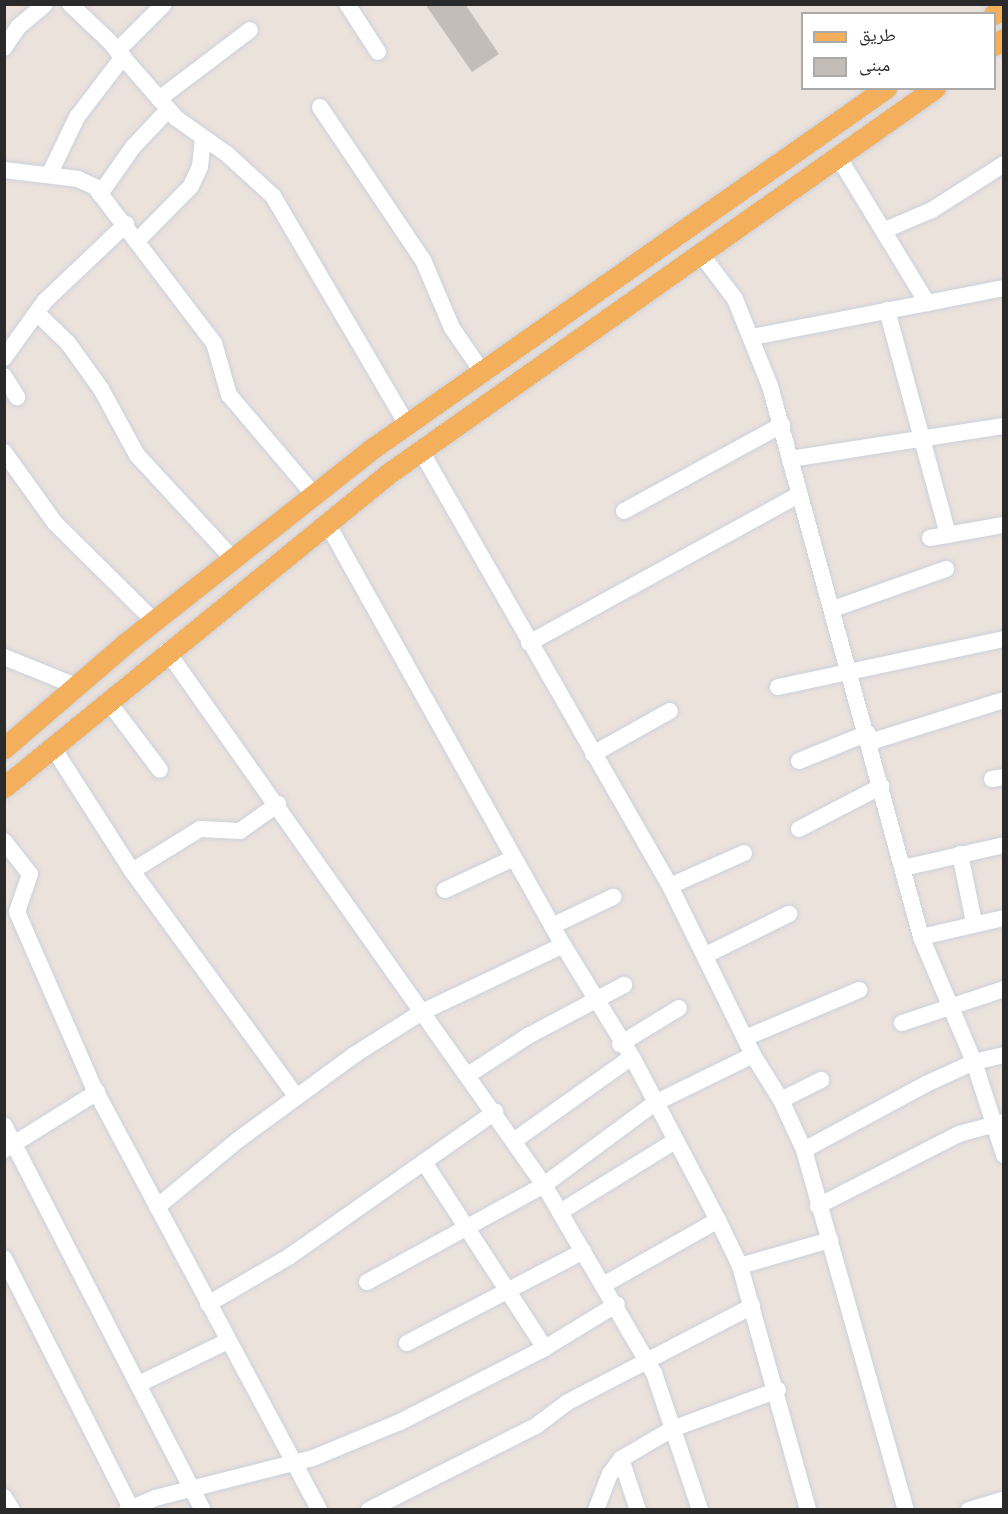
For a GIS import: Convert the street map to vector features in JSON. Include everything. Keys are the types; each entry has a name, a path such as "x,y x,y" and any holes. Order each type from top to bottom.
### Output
{"main road":[{"path":"35,761 9,739 154,621 314,495 481,370 883,90"},
{"path":"4,787 167,651 421,451 839,158 931,90"}],"street":[{"path":"4,48 18,27 45,4"},
{"path":"70,4 120,54 164,104 273,196 407,424"},
{"path":"49,175 77,117 120,54 164,4"},
{"path":"346,4 378,52"},
{"path":"100,194 164,104 250,30"},
{"path":"320,107 423,260 452,328 481,370"},
{"path":"138,240 191,186 200,167 203,139"},
{"path":"839,158 885,230 927,303"},
{"path":"885,230 932,210 1002,167"},
{"path":"4,170 78,179 100,194 126,224 214,343 229,395 314,495"},
{"path":"4,358 38,313 126,224"},
{"path":"701,254 735,299 752,337 782,425 869,737 921,937 951,1004 998,1122 1004,1155"},
{"path":"752,337 1004,288"},
{"path":"887,310 948,535"},
{"path":"38,313 68,343 101,389 137,456 233,559"},
{"path":"4,376 17,397"},
{"path":"624,511 782,425"},
{"path":"790,459 1004,426"},
{"path":"421,451 670,886 706,955 753,1055 781,1100 804,1150 818,1206 830,1240 906,1509"},
{"path":"4,452 55,523 154,621"},
{"path":"529,643 800,494"},
{"path":"327,523 562,945 620,1044 632,1057 718,1220 740,1266 778,1390 808,1509"},
{"path":"930,538 1004,525"},
{"path":"833,609 946,569"},
{"path":"778,687 811,677 850,675 1004,639"},
{"path":"167,651 278,804 422,1012 515,1140 544,1185 617,1304 647,1361 700,1509"},
{"path":"4,657 76,686"},
{"path":"799,761 869,737 1004,700"},
{"path":"108,701 160,770"},
{"path":"593,754 670,711"},
{"path":"52,746 132,871 296,1096"},
{"path":"799,829 882,786"},
{"path":"132,871 200,830 240,831 278,804"},
{"path":"4,841 30,874 17,912 97,1092 319,1509"},
{"path":"903,868 1004,845"},
{"path":"670,886 744,853"},
{"path":"960,854 974,922"},
{"path":"445,890 514,858"},
{"path":"552,926 613,897"},
{"path":"706,955 789,914"},
{"path":"921,937 974,922 1004,918"},
{"path":"157,1207 296,1096 422,1012 562,945"},
{"path":"468,1075 528,1036 624,986"},
{"path":"745,1038 859,990"},
{"path":"902,1023 951,1004 1003,992"},
{"path":"620,1044 679,1008"},
{"path":"367,1282 466,1224 544,1185 655,1103 753,1055"},
{"path":"804,1150 975,1062 1004,1055"},
{"path":"515,1140 632,1057"},
{"path":"781,1100 821,1080"},
{"path":"8,1148 97,1092"},
{"path":"208,1304 290,1256 495,1112"},
{"path":"818,1206 959,1134 998,1122"},
{"path":"4,1125 8,1148 141,1383 203,1509"},
{"path":"560,1212 675,1141"},
{"path":"424,1162 511,1289 545,1348"},
{"path":"604,1284 718,1220"},
{"path":"740,1266 830,1240"},
{"path":"407,1344 584,1251"},
{"path":"4,1258 129,1509 191,1488 297,1464 400,1422 545,1348 617,1304"},
{"path":"369,1509 536,1426 566,1402 752,1306"},
{"path":"141,1383 228,1341"},
{"path":"596,1509 610,1474 621,1459 672,1429 778,1390"},
{"path":"621,1459 638,1509"},
{"path":"4,1497 12,1509"},
{"path":"969,1509 1004,1499"}],"building":[{"path":"425,4 465,4 499,54 472,72"}]}
